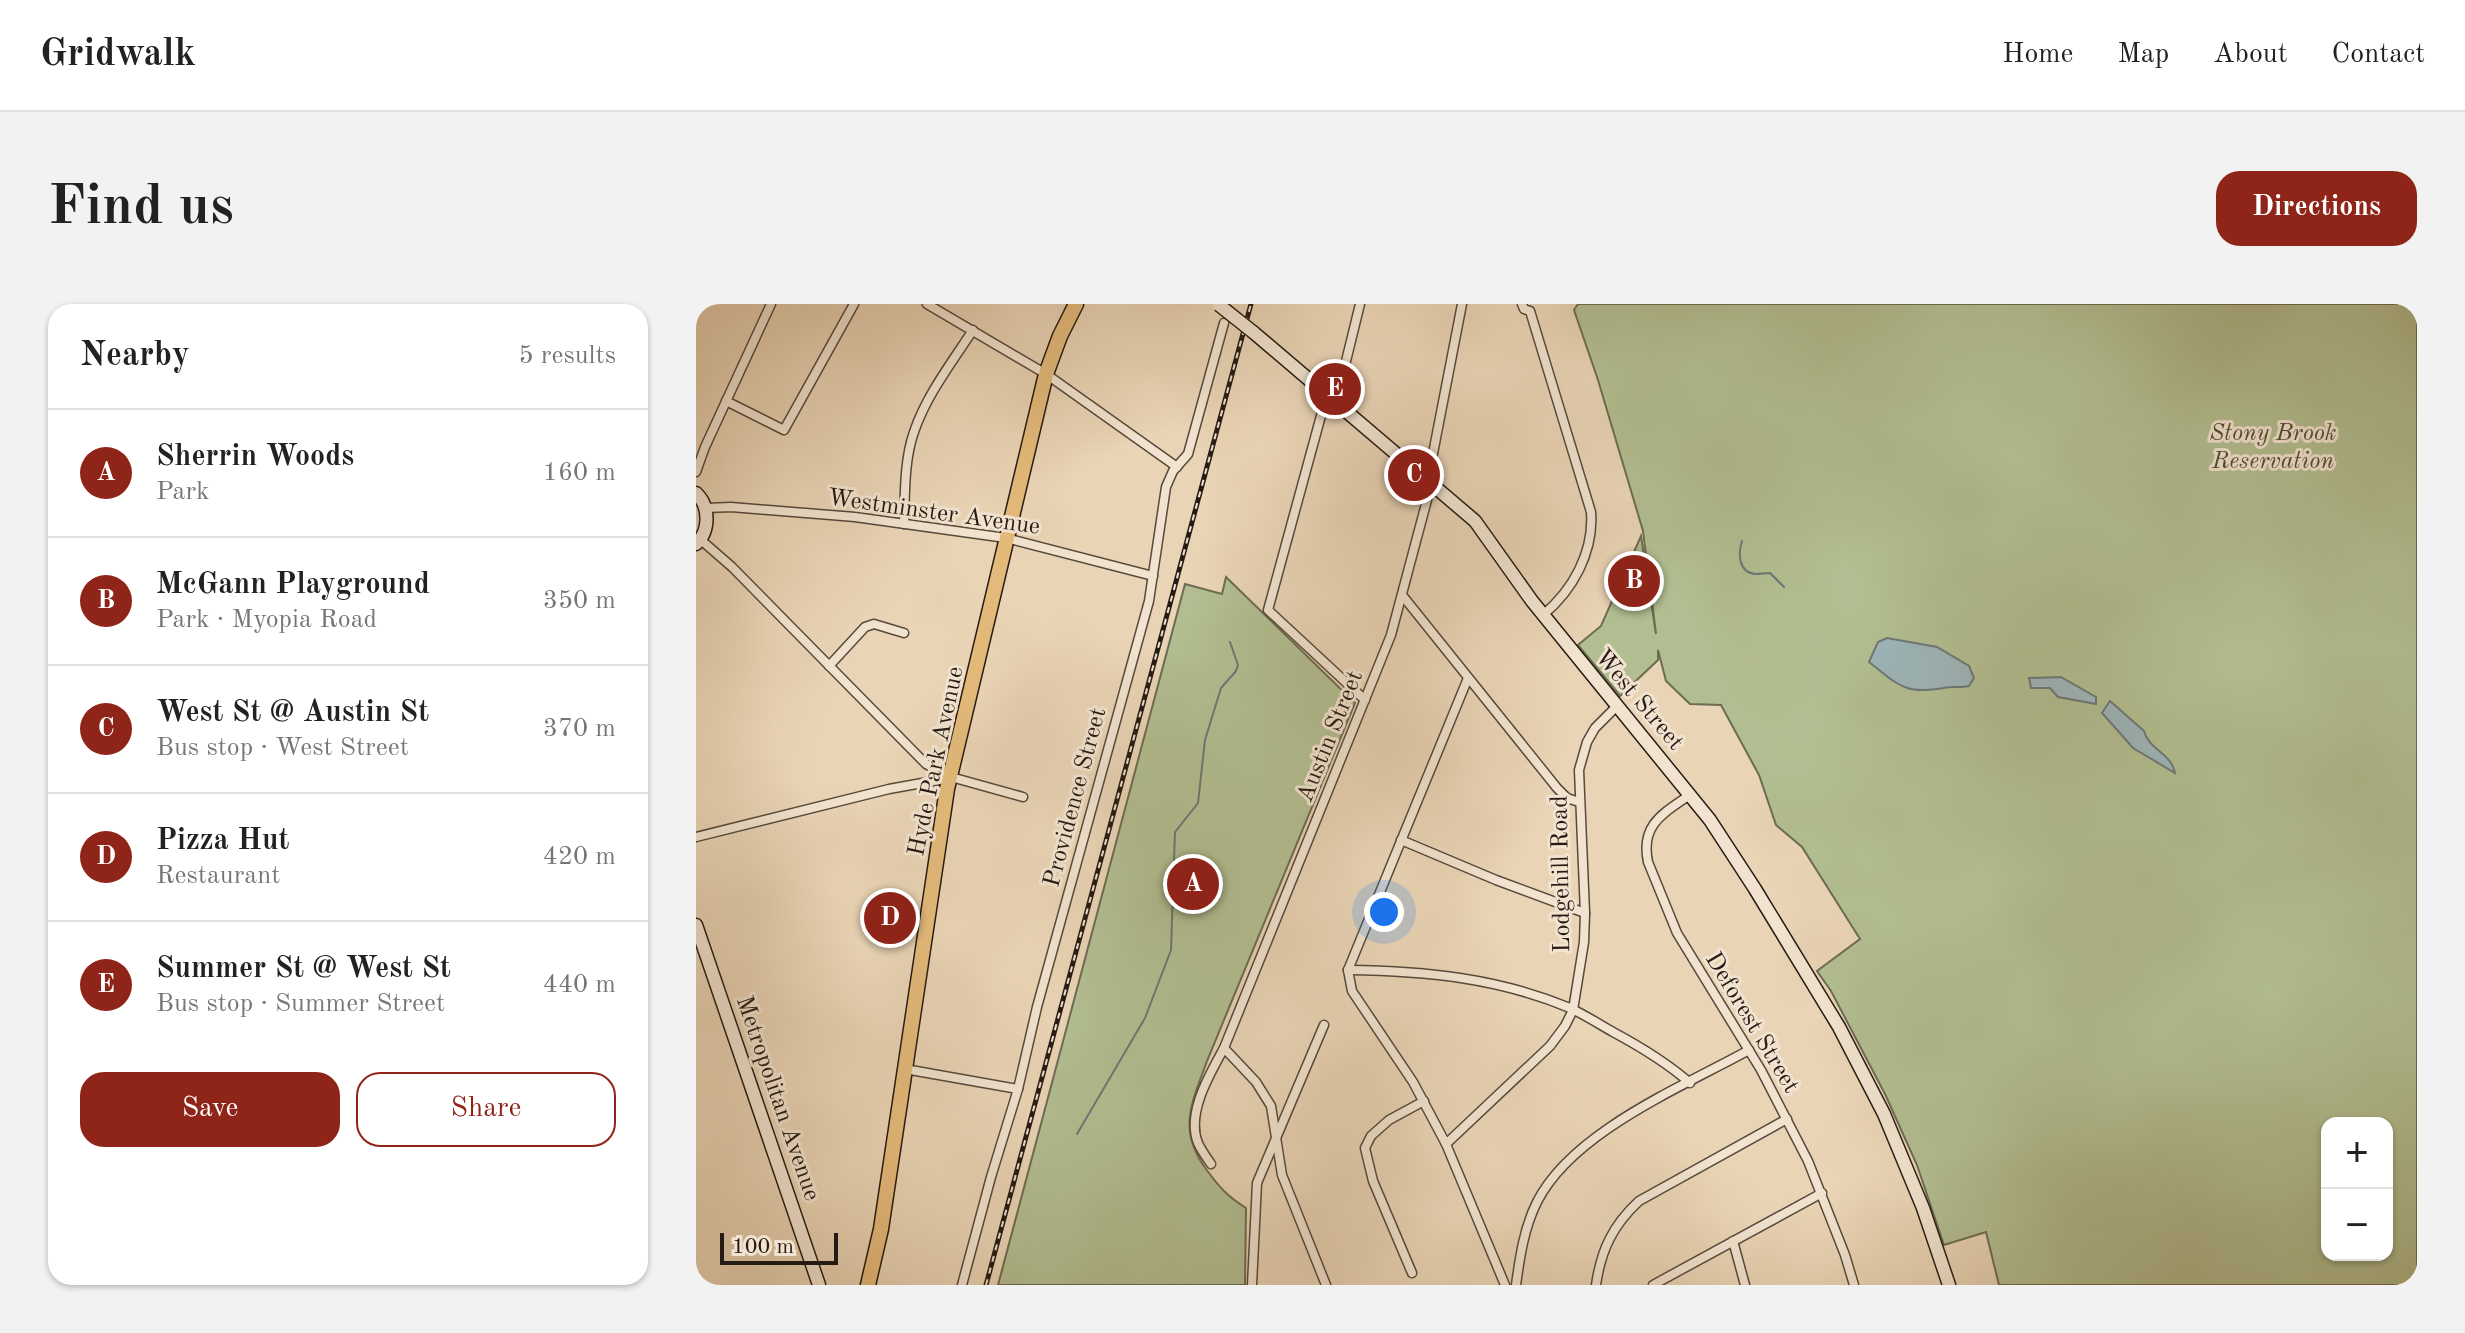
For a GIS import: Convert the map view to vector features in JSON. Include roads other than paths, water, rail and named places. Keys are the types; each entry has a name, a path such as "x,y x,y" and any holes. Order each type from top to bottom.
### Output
{"main road":[{"name":"Hyde Park Avenue","path":"868,1285 881,1229 935,858 951,777 1046,374 1076,304"}],"street":[{"path":"696,472 771,304"},
{"path":"726,401 784,430 854,304"},
{"path":"927,304 1046,374 1177,467"},
{"path":"1360,304 1332,399 1322,412 1268,610 1365,700"},
{"name":"Austin Street","path":"1211,1164 1198,1143 1194,1124 1201,1096 1224,1048 1389,643 1427,500 1462,304"},
{"name":"West Street","path":"1218,305 1475,521 1543,615 1691,794 1740,865 1839,1027 1884,1114 1923,1207 1949,1285"},
{"path":"1526,305 1591,512 1593,533 1566,594 1543,615"},
{"name":"Providence Street","path":"962,1285 1018,1089 1153,576 1166,487 1190,449 1224,323"},
{"path":"904,524 905,485 914,431 973,330"},
{"path":"696,493 706,508 706,527 698,542 732,567 926,764 951,777 1023,797"},
{"name":"Westminster Avenue","path":"706,508 731,507 855,517 1006,538 1153,576"},
{"path":"1402,595 1557,788 1567,798 1579,802"},
{"path":"829,666 865,627 874,624 904,633"},
{"path":"1468,678 1348,970 1352,991 1424,1101 1446,1144 1505,1285"},
{"name":"Lodgehill Road","path":"1446,1144 1550,1046 1573,1010 1584,942 1585,913 1579,770 1587,742 1595,728 1616,707"},
{"path":"921,783 926,764"},
{"path":"696,837 951,777"},
{"name":"Deforest Street","path":"1691,794 1653,823 1645,849 1648,862 1677,933 1749,1050 1787,1119 1822,1193 1854,1285"},
{"path":"1401,840 1585,913"},
{"name":"Metropolitan Avenue","path":"696,925 819,1285"},
{"path":"1348,970 1419,972 1488,981 1573,1010 1668,1063 1690,1083"},
{"path":"1252,1285 1255,1194 1324,1025"},
{"path":"1224,1048 1263,1091 1271,1106 1282,1175 1326,1285"},
{"path":"1516,1285 1530,1217 1542,1192 1562,1166 1611,1126 1749,1050"},
{"path":"905,1069 1018,1089"},
{"path":"1412,1273 1373,1181 1365,1148 1371,1136 1389,1120 1424,1101"},
{"path":"1596,1285 1605,1244 1626,1213 1639,1201 1787,1119"},
{"path":"1653,1285 1822,1193"},
{"path":"1733,1241 1745,1285"}],"water":[{"path":"1887,638 1937,647 1969,666 1974,678 1966,687 1920,690 1903,686 1869,662 1878,642"},
{"path":"2061,677 2096,697 2096,704 2058,697 2050,688 2031,688 2029,678"},
{"path":"2110,701 2144,731 2173,766 2175,773 2133,748 2102,713"}],"waterway":[{"path":"1742,541 1740,556 1746,570 1756,574 1770,573 1784,587"},
{"path":"1077,1134 1145,1018 1171,950 1175,832 1198,803 1205,740 1221,688 1238,665 1230,642"}],"railway":[{"path":"986,1285 1251,304"}],"place":[{"name":"Summer St @ West St","path":"1335,389"},
{"name":"West St @ Austin St","path":"1414,475"},
{"name":"McGann Playground","path":"1634,581"},
{"name":"Sherrin Woods","path":"1193,884"},
{"name":"Pizza Hut","path":"890,918"}],"park label":[{"name":"Stony Brook Reservation","path":"2273,446"}]}
